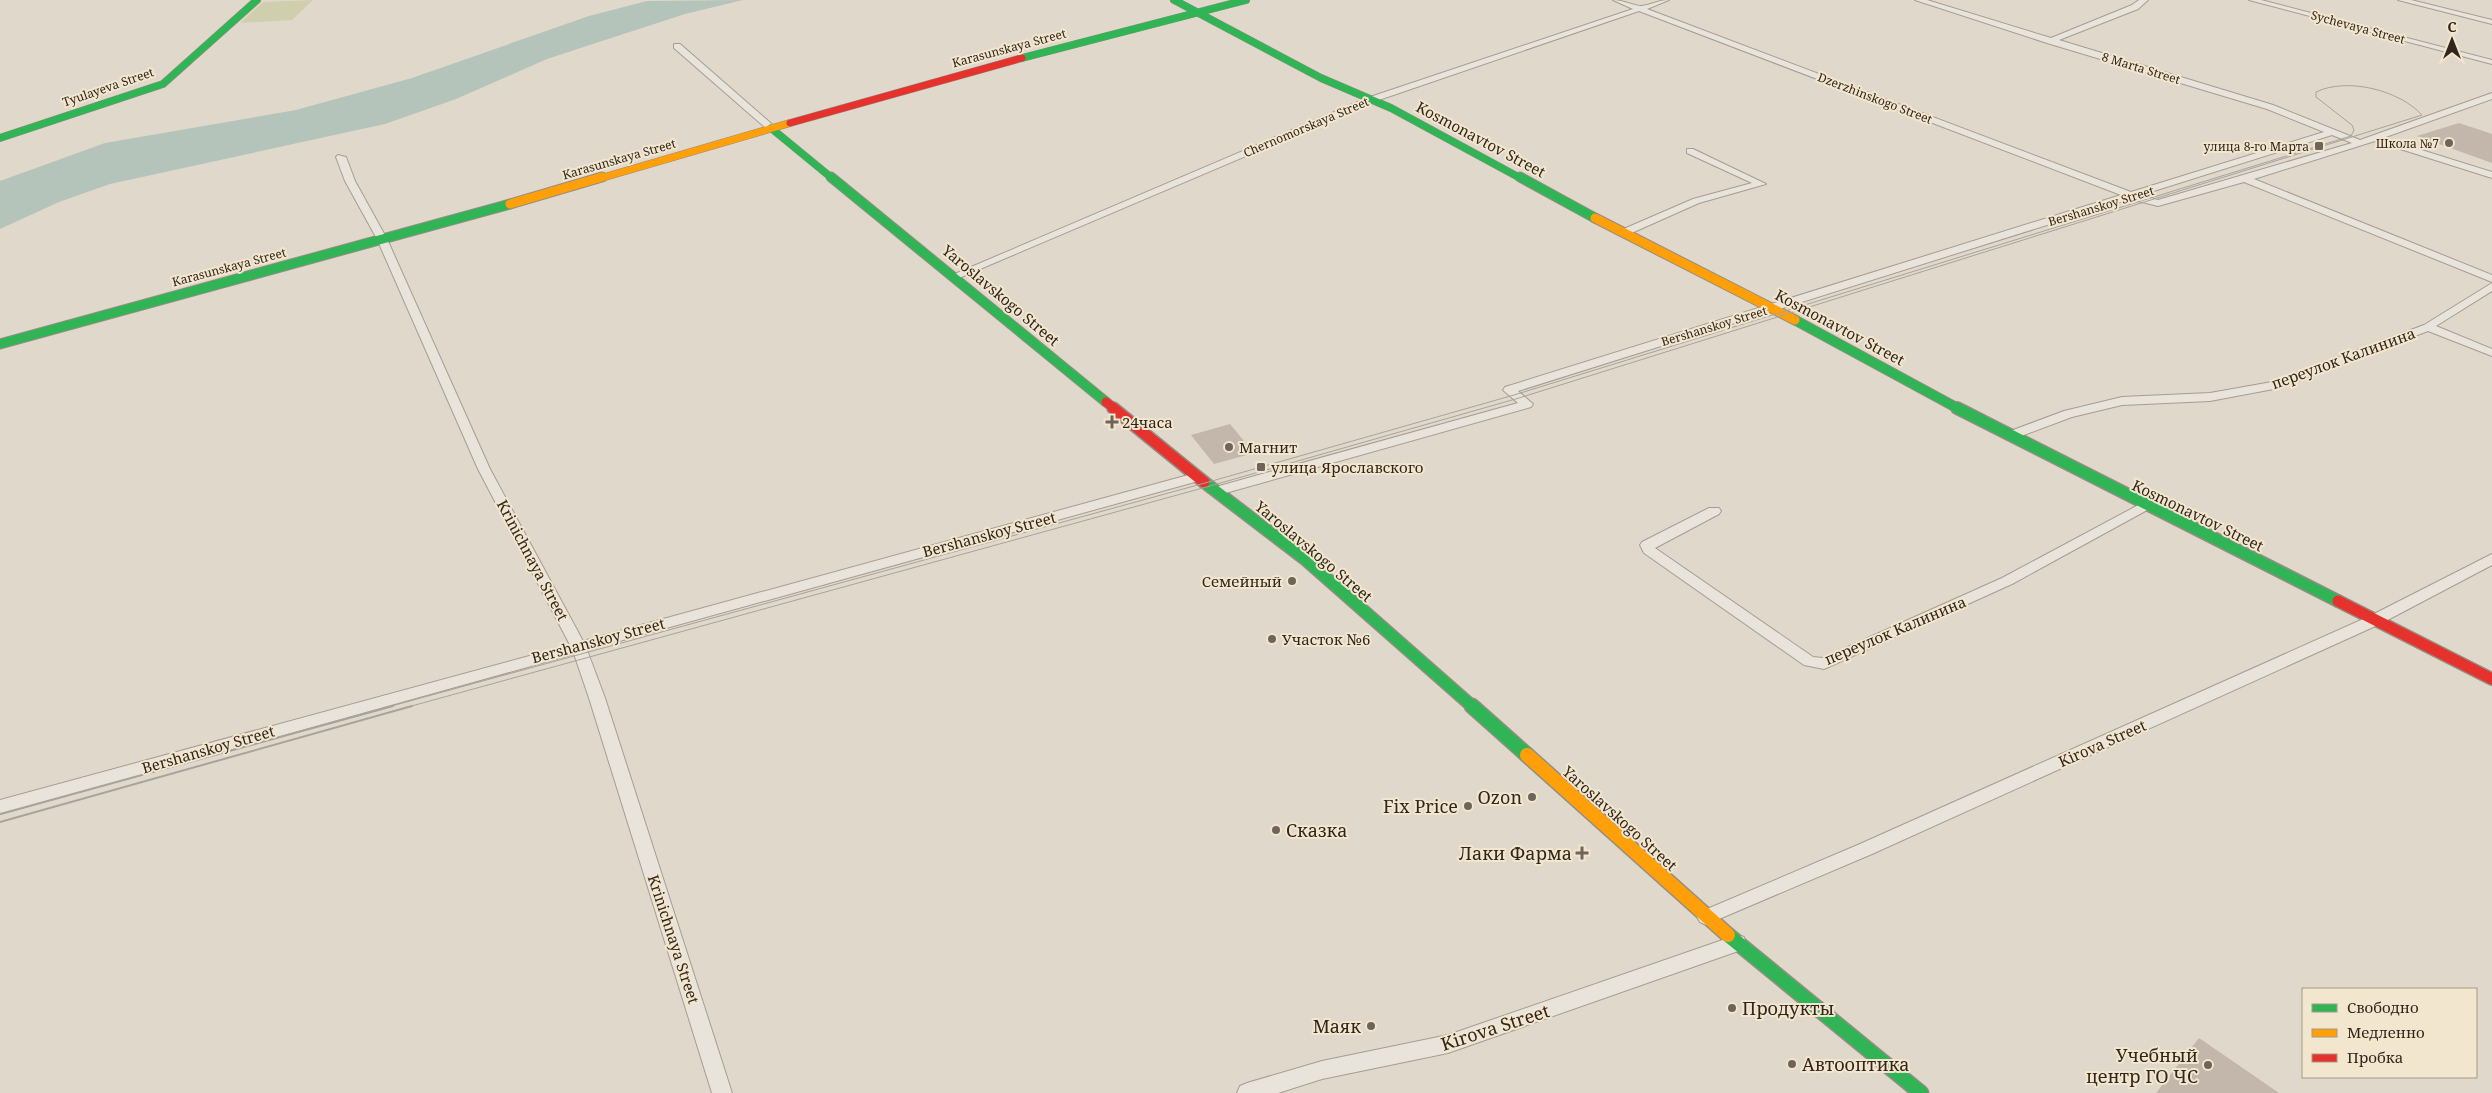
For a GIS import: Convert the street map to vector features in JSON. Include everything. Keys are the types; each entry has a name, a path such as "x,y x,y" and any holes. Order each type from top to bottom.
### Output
{"street":[{"name":"Tyulayeva Street","path":"0,138 163,84 257,0"},
{"name":"Kosmonavtov Street","path":"1174,0 1313,74 1391,108 1623,233 1773,308 2009,436 2144,506 2492,679"},
{"name":"Karasunskaya Street","path":"0,344 595,181 771,128 1033,55 1246,0"},
{"name":"Dzerzhinskogo Street","path":"1617,0 2132,196 2158,203 2245,179 2360,142"},
{"name":"Chernomorskaya Street","path":"955,276 1370,100 1665,0"},
{"name":"8 Marta Street","path":"1919,0 2270,106 2360,142"},
{"path":"2050,41 2135,7 2144,0"},
{"name":"Sychevaya Street","path":"2253,0 2492,62"},
{"path":"2402,0 2492,22"},
{"name":"Yaroslavskogo Street","path":"677,46 771,128 955,276 1197,477 1314,567 1737,943 1921,1093"},
{"path":"2360,142 2492,96"},
{"name":"Bershanskoy Street","path":"1217,492 1527,404 1509,390 2333,132"},
{"path":"2375,138 2492,175"},
{"path":"1623,233 1696,201 1761,184 1690,151"},
{"name":"Krinichnaya Street","path":"341,157 350,181 382,240 484,468 578,646 597,698 722,1093"},
{"path":"2245,179 2492,279"},
{"name":"переулок Калинина","path":"2009,436 2068,414 2122,401 2210,397 2274,385 2428,327 2492,286"},
{"path":"2428,327 2492,353"},
{"name":"Bershanskoy Street","path":"0,807 578,646 1197,477"},
{"name":"переулок Калинина","path":"1714,510 1647,545 1649,550 1809,661 1824,664 2007,581 2144,506"},
{"name":"Kirova Street","path":"1706,916 1866,849 2375,620 2492,559"},
{"name":"Kirova Street","path":"1256,1092 1322,1070 1448,1044 1737,943"}],"green space":[{"path":"313,0 292,20 240,23 263,2"}],"shaded area":[{"path":"743,0 685,14 547,59 456,99 385,124 110,184 59,202 0,229 0,181 105,143 296,110 412,78 589,16 647,1"}],"building":[{"name":"Школа №7","path":"2459,123 2492,134 2492,163 2417,136"},
{"name":"Магнит","path":"1230,424 1254,453 1214,464 1191,435"},
{"name":"Учебный центр ГО ЧС","path":"2199,1038 2279,1093 2156,1093"}],"tram line":[{"path":"388,707 1205,483 1514,395 2351,136 2354,130 2352,125 2316,97 2316,92 2329,88 2342,86 2372,88 2400,99 2422,115 1519,398 1210,486 408,707"},
{"path":"0,814 393,706"},
{"path":"0,822 412,706"}],"traffic: fast":[{"path":"0,138 163,84 257,0"},
{"path":"1174,0 1321,78 1391,108 1595,218"},
{"path":"1022,58 1246,0"},
{"path":"771,128 1106,402"},
{"path":"0,344 510,204"},
{"path":"1795,320 2009,436 2338,601"},
{"path":"1204,482 1306,560 1527,755"},
{"path":"1728,935 1921,1093"}],"traffic: slow":[{"path":"510,204 790,123"},
{"path":"1595,218 1795,320"},
{"path":"1527,755 1728,935"}],"traffic: jam":[{"path":"790,123 1022,58"},
{"path":"1106,402 1204,482"},
{"path":"2338,601 2492,679"}],"place":[{"name":"Школа №7","path":"2449,143"},
{"name":"улица 8-го Марта","path":"2319,146"},
{"name":"24часа","path":"1112,422"},
{"name":"Магнит","path":"1229,447"},
{"name":"улица Ярославского","path":"1261,467"},
{"name":"Семейный","path":"1292,581"},
{"name":"Участок №6","path":"1272,639"},
{"name":"Ozon","path":"1532,797"},
{"name":"Fix Price","path":"1468,806"},
{"name":"Сказка","path":"1276,830"},
{"name":"Лаки Фарма","path":"1582,853"},
{"name":"Продукты","path":"1732,1008"},
{"name":"Маяк","path":"1371,1026"},
{"name":"Автооптика","path":"1792,1064"},
{"name":"Учебный центр ГО ЧС","path":"2208,1065"}]}
